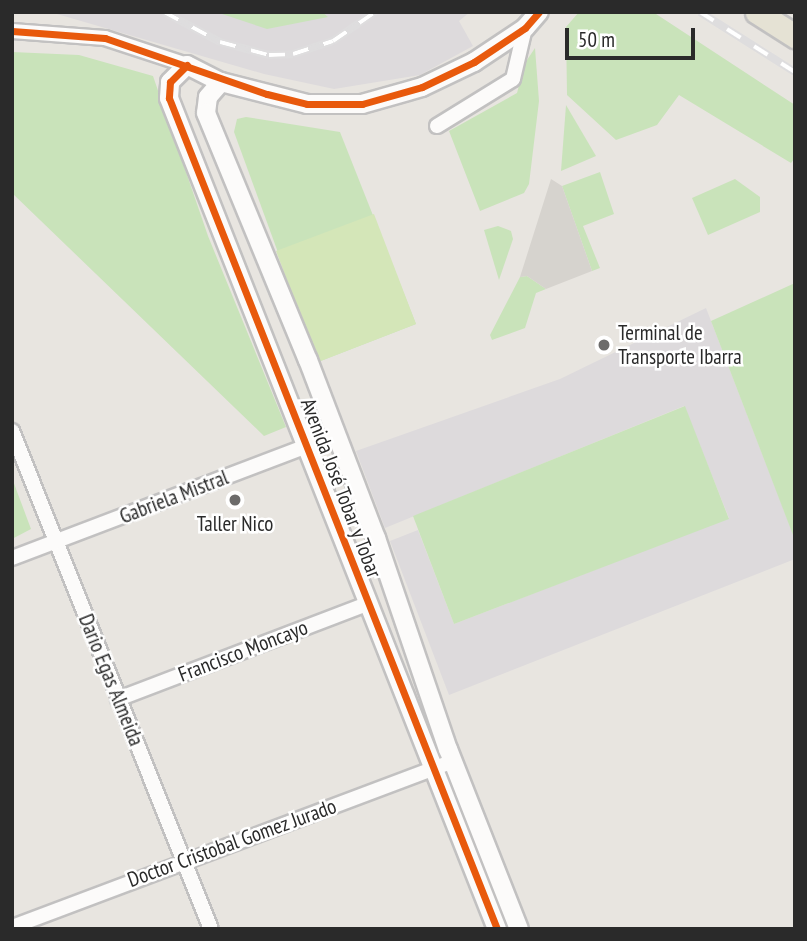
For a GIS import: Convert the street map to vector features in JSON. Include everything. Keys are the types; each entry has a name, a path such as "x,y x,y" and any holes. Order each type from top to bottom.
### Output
{"main road":[{"path":"757,12 795,36"}],"street":[{"path":"12,31 105,38 187,65 221,82 307,104 362,104 443,77 474,62 525,28 539,12"},
{"path":"437,126 513,79 525,28"},
{"name":"Avenida José Tobar y Tobar","path":"187,65 170,82 169,98 431,769 497,929"},
{"name":"Avenida José Tobar y Tobar","path":"221,82 208,97 206,113 376,538 453,761 519,929"},
{"name":"Dario Egas Almeida","path":"12,431 211,929"},
{"name":"Gabriela Mistral","path":"12,558 335,435"},
{"name":"Francisco Moncayo","path":"118,699 367,604"},
{"name":"Doctor Cristobal Gomez Jurado","path":"12,927 184,859 453,761"}],"shaded area":[{"path":"50,12 470,12 459,21 473,46 420,75 334,89 264,74"},
{"path":"551,179 562,186 592,271 546,289 527,276 520,277"},
{"path":"706,308 795,539 795,559 449,695 390,541 418,530 454,624 729,518 684,406 385,528 356,451 560,379"}],"green space":[{"path":"216,12 322,12 328,17 267,29"},
{"path":"579,12 653,12 795,105 795,158 791,163 679,95 657,125 616,140 567,95 566,27"},
{"path":"535,48 539,101 529,184 524,193 480,211 449,131 517,93 525,63"},
{"path":"12,52 79,55 153,76 208,236 286,427 264,436 12,193"},
{"path":"566,105 596,156 561,171"},
{"path":"246,117 340,132 416,324 318,362 234,132 237,119"},
{"path":"600,172 614,214 583,226 600,268 592,271 562,186"},
{"path":"735,179 760,197 760,212 708,235 692,198"},
{"path":"374,214 416,324 318,362 276,251"},
{"path":"498,226 511,231 513,239 499,280 484,230"},
{"path":"527,276 546,289 536,293 525,328 492,340 490,335 520,277"},
{"path":"795,283 795,534 793,535 711,321"},
{"path":"685,406 729,519 454,624 413,516"},
{"path":"12,478 31,529 12,539"}],"railway":[{"path":"164,12 220,42 269,55 293,54 333,41 375,12"},
{"path":"700,12 795,72"}],"cycle path":[{"path":"12,31 105,38 267,94 307,104 362,104 422,87 474,62 525,28 539,12"},
{"path":"187,65 170,82 169,98 497,929"}],"place":[{"name":"Terminal de Transporte Ibarra","path":"604,345"},
{"name":"Taller Nico","path":"235,500"}]}
